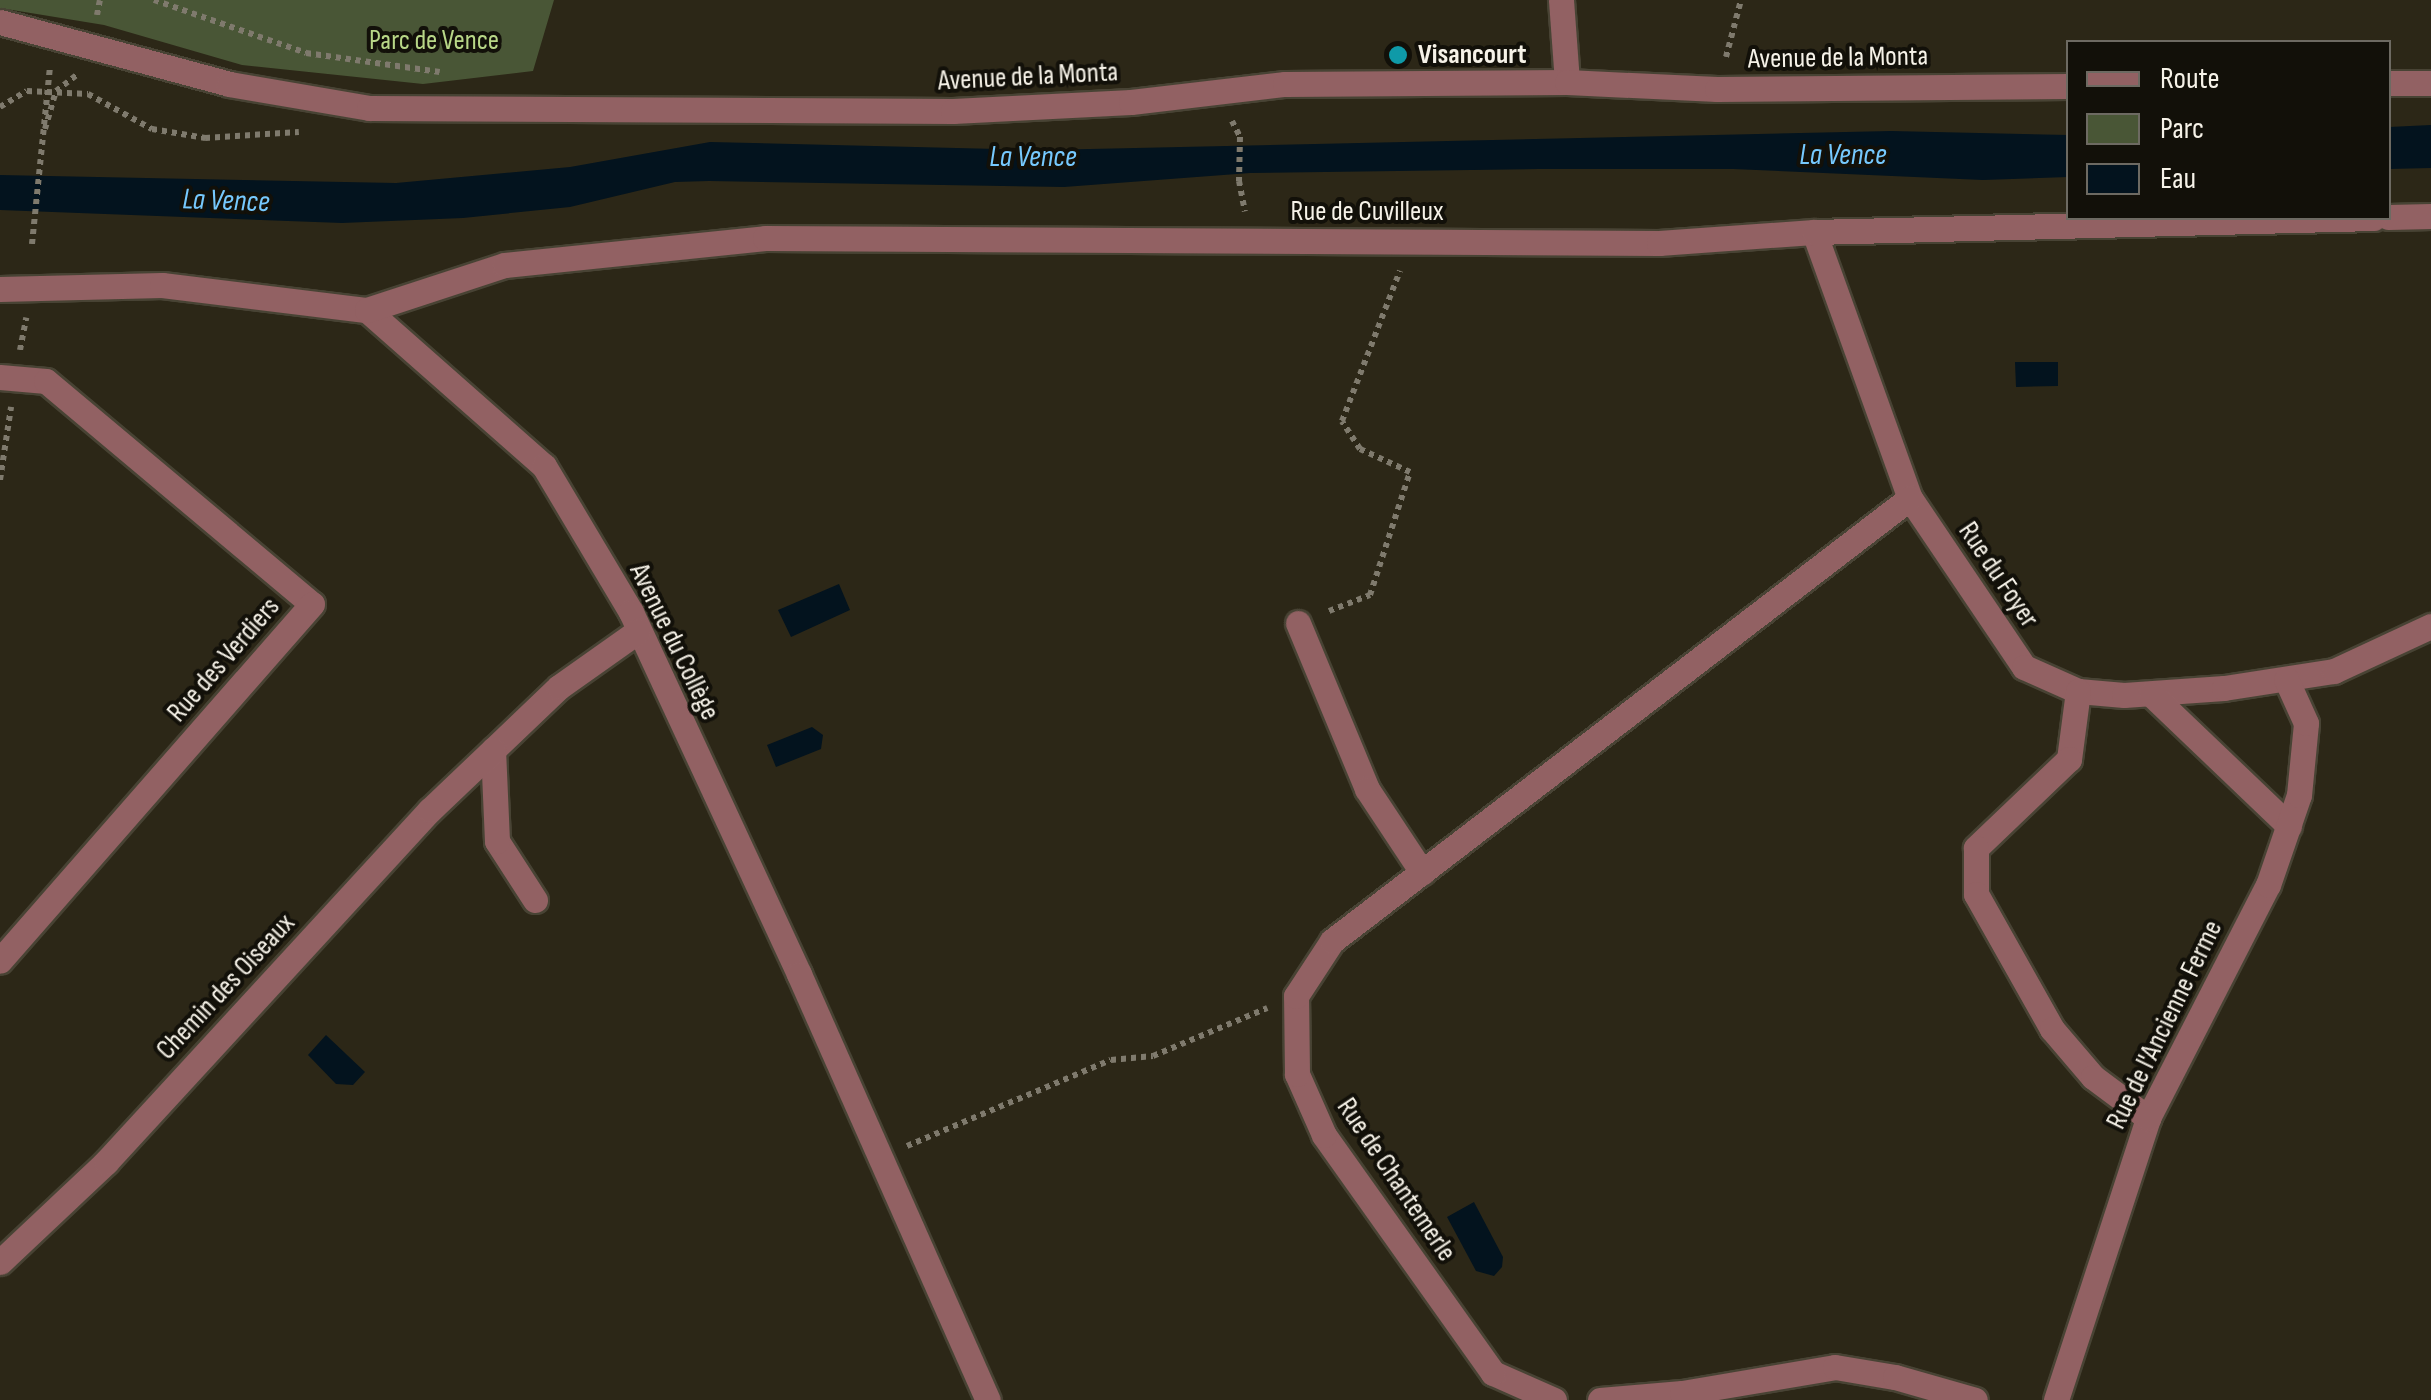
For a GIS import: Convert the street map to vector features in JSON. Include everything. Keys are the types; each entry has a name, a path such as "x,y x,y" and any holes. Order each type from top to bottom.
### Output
{"street":[{"path":"1561,0 1568,82"},
{"name":"Avenue de la Monta","path":"0,22 229,84 369,108 953,111 1150,100 1285,84 1568,82 1717,89 2066,86"},
{"path":"2391,83 2431,82"},
{"path":"2391,217 2431,216"},
{"name":"Rue de Cuvilleux","path":"367,310 505,265 766,238 1660,243 1814,232 2294,220"},
{"name":"Rue du Foyer","path":"1814,232 1910,498 2024,667 2078,691 2150,694 2334,671 2431,626"},
{"path":"0,289 162,284 367,310"},
{"name":"Avenue du Collège","path":"367,310 544,466 638,631 799,974 988,1400"},
{"name":"Rue des Verdiers","path":"0,377 46,381 312,604 0,961"},
{"path":"1296,996 1332,940 1910,498"},
{"path":"1298,623 1367,788 1422,872"},
{"name":"Chemin des Oiseaux","path":"0,1262 106,1162 430,810 558,687 638,631"},
{"name":"Rue de l'Ancienne Ferme","path":"2056,1400 2148,1118 2268,885 2300,795 2306,722 2286,679"},
{"path":"2078,691 2069,759 1976,848 1976,894 2052,1029 2093,1077 2148,1118"},
{"path":"2150,694 2289,826"},
{"path":"493,750 497,841 535,900"},
{"name":"Rue de Chantemerle","path":"1296,996 1297,1074 1324,1135 1493,1372 1554,1400"},
{"path":"1600,1400 1682,1393 1834,1367 1895,1377 1976,1400"}],"path":[{"path":"154,0 306,53 443,73"},
{"path":"1717,89 1740,0"},
{"path":"32,244 38,149 54,35"},
{"path":"1239,182 1240,136"},
{"path":"1298,623 1370,595 1410,472 1360,448 1342,421 1411,242"},
{"path":"922,1140 1110,1060 1153,1056 1296,996"}],"green space":[{"name":"Parc de Vence","path":"0,0 554,0 533,71 423,84 242,65 104,25 0,8"}],"water":[{"path":"2431,125 2431,168 2391,169 2391,127"},
{"name":"La Vence","path":"1891,131 2066,135 2066,177 1983,180 1733,169 1539,169 1250,173 1064,187 709,181 675,182 570,207 463,218 342,223 0,210 0,175 396,183 570,167 710,142 1044,150"},
{"path":"2015,362 2058,362 2058,386 2016,387"},
{"path":"839,584 850,610 791,637 778,610"},
{"path":"812,727 823,735 821,749 776,767 767,745"},
{"path":"326,1035 365,1072 353,1085 336,1084 308,1055"},
{"path":"1474,1202 1503,1257 1502,1267 1494,1276 1476,1271 1447,1217"}],"place":[{"name":"Visancourt","path":"1398,55"}]}
